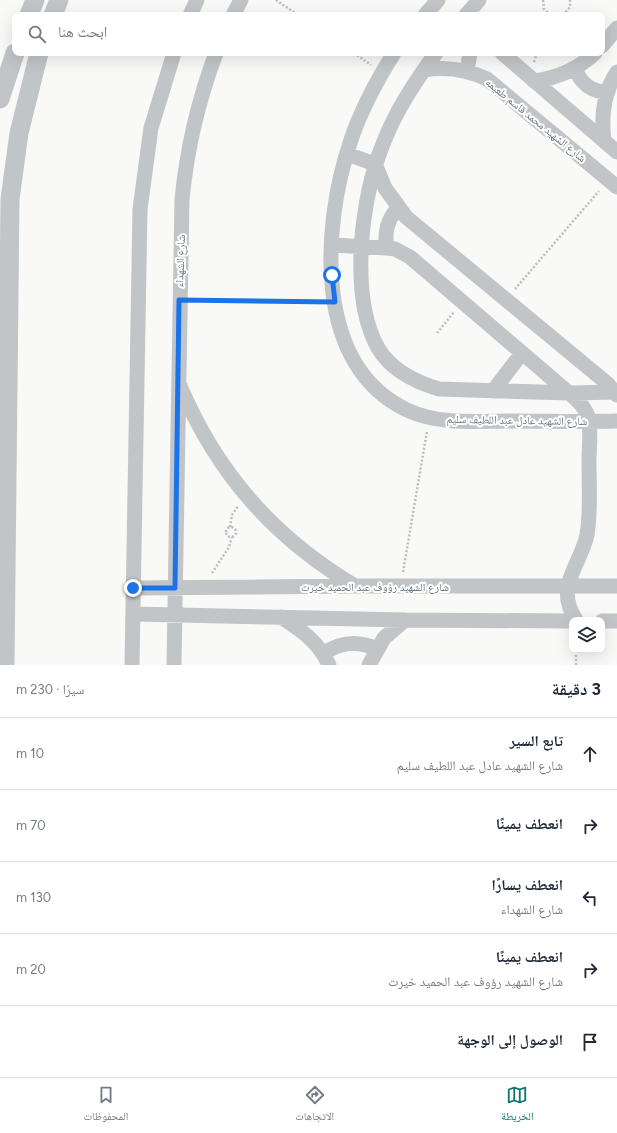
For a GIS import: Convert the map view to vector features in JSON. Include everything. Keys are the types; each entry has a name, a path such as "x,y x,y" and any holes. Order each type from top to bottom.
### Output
{"street":[{"path":"30,12 35,0"},
{"path":"54,12 59,0"},
{"path":"191,12 197,0"},
{"path":"235,12 241,0"},
{"path":"428,12 438,0"},
{"path":"469,12 480,0"},
{"path":"480,0 481,12"},
{"path":"605,42 617,28"},
{"path":"0,99 14,56"},
{"path":"5,665 3,401 4,328 10,199 13,166 26,100 38,56"},
{"path":"132,665 140,209 143,175 151,128 173,56"},
{"name":"شارع الشهداء","path":"174,665 179,300 182,200 186,167 199,103 215,56"},
{"name":"شارع الشهيد عادل عبد اللطيف سليم","path":"392,56 382,72 358,119 347,154 337,196 332,245 335,302 346,346 357,366 371,384 388,399 408,410 429,417 456,421 617,422"},
{"path":"434,56 403,102 392,123 375,164 366,203 362,246 362,285 369,327 379,349 390,363 404,375 421,384 439,389 616,393"},
{"path":"467,71 470,56"},
{"path":"505,56 617,152"},
{"path":"534,81 559,76 575,68 591,56"},
{"name":"شارع الشهيد محمد قاسم طعيمه","path":"424,70 446,68 467,71 487,79 613,183"},
{"path":"575,68 580,79 590,88 608,92"},
{"path":"604,141 603,114 608,92 617,72"},
{"path":"347,154 375,164 385,188 398,208 415,225 616,393"},
{"path":"387,248 386,231 388,223 398,208"},
{"path":"332,245 395,249 410,257 569,393 582,406 589,422 587,535 567,586 569,605 575,617"},
{"path":"493,391 522,353"},
{"path":"178,381 205,437 245,494 287,538 326,568 355,586"},
{"name":"شارع الشهيد رؤوف عبد الحميد خيرت","path":"133,588 617,586"},
{"path":"133,614 405,620 569,621"},
{"path":"281,617 306,634 326,659 339,645 349,643 368,645 377,649"},
{"path":"369,665 377,649 394,628 405,620"},
{"path":"605,621 617,621"}],"path":[{"path":"276,0 294,12"},
{"path":"543,0 544,9 546,12"},
{"path":"566,12 570,7 570,0"},
{"path":"358,56 382,72"},
{"path":"506,300 613,183"},
{"path":"179,300 335,302"},
{"path":"437,333 462,301"},
{"path":"401,586 429,417"},
{"path":"232,537 227,535 226,532 230,527 232,515 245,494"},
{"path":"204,588 229,547 232,537 236,533 236,530 230,527"},
{"path":"576,653 576,665"}],"route":[{"path":"133,588 175,588 179,300 335,302 332,275"}]}
